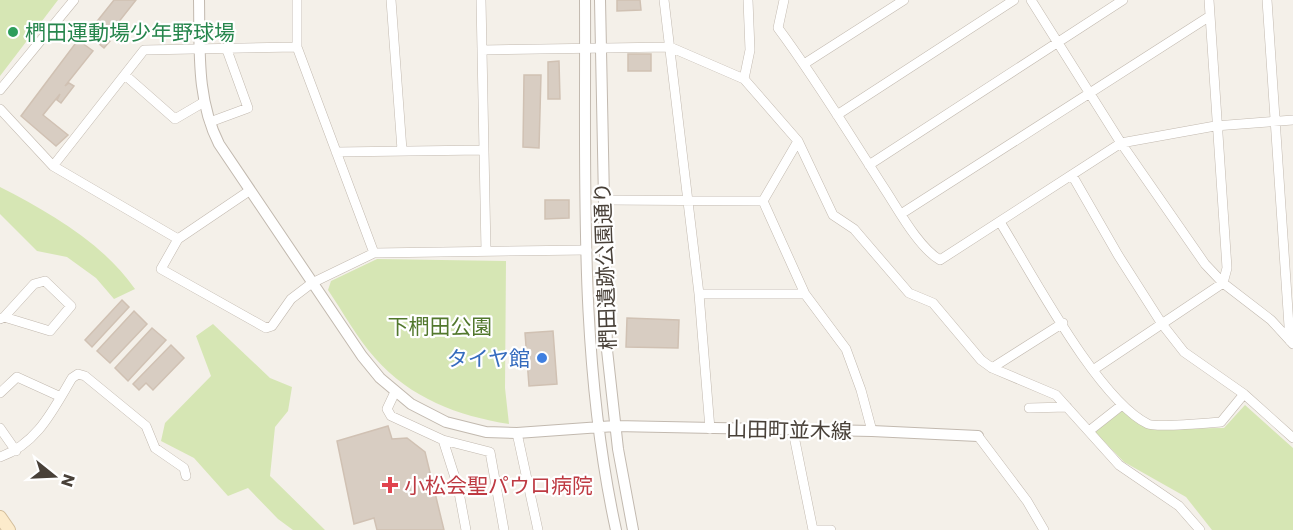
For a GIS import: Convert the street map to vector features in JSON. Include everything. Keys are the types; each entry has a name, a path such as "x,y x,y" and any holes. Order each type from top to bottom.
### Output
{"main road":[{"path":"0,517 9,530"}],"street":[{"path":"0,90 74,0"},
{"name":"山田町並木線","path":"200,0 200,50 204,102 210,122 224,152 362,356 395,392 428,414 456,425 486,432 517,433 615,426 872,431 978,436"},
{"path":"297,0 297,47 374,253"},
{"path":"391,0 402,150"},
{"path":"481,0 486,251"},
{"name":"椚田遺跡公園通り","path":"585,0 587,250 591,333 599,427 616,530"},
{"name":"椚田遺跡公園通り","path":"600,0 607,350 615,426 633,530"},
{"path":"664,0 699,294 710,429"},
{"path":"744,79 750,50 747,0"},
{"path":"793,0 784,3 778,28 804,64 901,214 932,255 940,260 1121,143 1215,126 1293,120"},
{"path":"804,64 904,0"},
{"path":"837,115 1014,0"},
{"path":"1031,0 1121,143 1205,264 1223,283 1271,320 1292,343"},
{"path":"869,165 1123,0"},
{"path":"1093,370 1223,283 1227,268 1215,126 1209,0"},
{"path":"1267,0 1292,343"},
{"path":"901,214 1210,15"},
{"path":"53,166 144,50 297,47"},
{"path":"482,50 670,47 744,79 798,141 833,215 854,229 909,293 933,303 981,360 992,368 1056,395 1119,465 1179,506 1200,530"},
{"path":"210,122 248,108 227,50"},
{"path":"125,75 175,120 204,102"},
{"path":"0,109 53,166 178,239"},
{"path":"763,201 798,141"},
{"path":"336,152 483,150"},
{"path":"1072,175 1162,324 1184,352 1244,394 1293,438"},
{"path":"249,191 178,239 161,269 261,328 272,326 291,298 312,283 374,253 587,250"},
{"path":"603,200 763,201"},
{"path":"763,201 806,294 846,349 861,390 872,431"},
{"path":"1000,222 1093,370 1122,405 1150,425 1221,422 1244,394"},
{"path":"45,281 71,306 50,331 2,318 34,284 45,281"},
{"path":"699,294 806,294"},
{"path":"992,368 1063,323"},
{"path":"0,457 16,451 42,427 72,378 78,374 85,376 146,426 155,448 184,468 186,476"},
{"path":"0,393 16,378 61,397"},
{"path":"395,392 387,408 391,416 443,440 490,452 504,530"},
{"path":"1089,431 1122,405"},
{"path":"1029,408 1067,407"},
{"path":"0,428 16,451"},
{"path":"793,431 813,530 831,530"},
{"path":"517,433 538,530"},
{"path":"978,436 1028,501 1044,530"},
{"path":"443,440 458,487 466,530"}],"green space":[{"name":"椚田運動場少年野球場","path":"0,0 58,0 0,76"},
{"path":"0,187 74,230 107,257 135,289 114,299 96,278 67,257 37,251 0,214"},
{"name":"下椚田公園","path":"377,259 506,261 505,388 509,424 471,416 436,403 404,384 368,350 328,290 331,281"},
{"path":"213,324 270,378 292,387 288,411 275,427 270,476 325,530 293,530 278,519 248,488 228,496 194,458 161,441 165,423 211,376 196,336"},
{"path":"1245,405 1293,448 1293,530 1212,530 1186,497 1124,462 1095,432 1123,410 1149,429 1224,428"}],"building":[{"path":"114,0 136,0 106,38 110,41 104,48 87,34"},
{"path":"617,0 640,0 641,10 617,11"},
{"path":"78,40 93,51 65,86 69,83 74,86 61,103 57,100 60,94 43,115 68,135 56,146 21,116"},
{"path":"628,54 651,54 651,71 628,71"},
{"path":"559,61 560,99 548,99 548,62"},
{"path":"524,75 541,75 539,148 523,147"},
{"path":"545,200 569,200 569,218 545,219"},
{"path":"122,300 129,307 92,347 85,340"},
{"path":"134,311 147,324 110,363 97,351"},
{"path":"627,318 679,320 678,348 626,347"},
{"path":"152,328 166,340 128,381 115,368"},
{"path":"553,331 557,384 529,386 525,333"},
{"path":"171,345 184,358 153,390 146,383 139,390 133,384"},
{"name":"小松会聖パウロ病院","path":"388,426 392,439 407,438 425,452 444,530 377,530 374,518 354,524 337,441"}],"place":[{"name":"椚田運動場少年野球場","path":"13,32"},
{"name":"タイヤ館","path":"542,358"},
{"name":"小松会聖パウロ病院","path":"390,485"}]}
